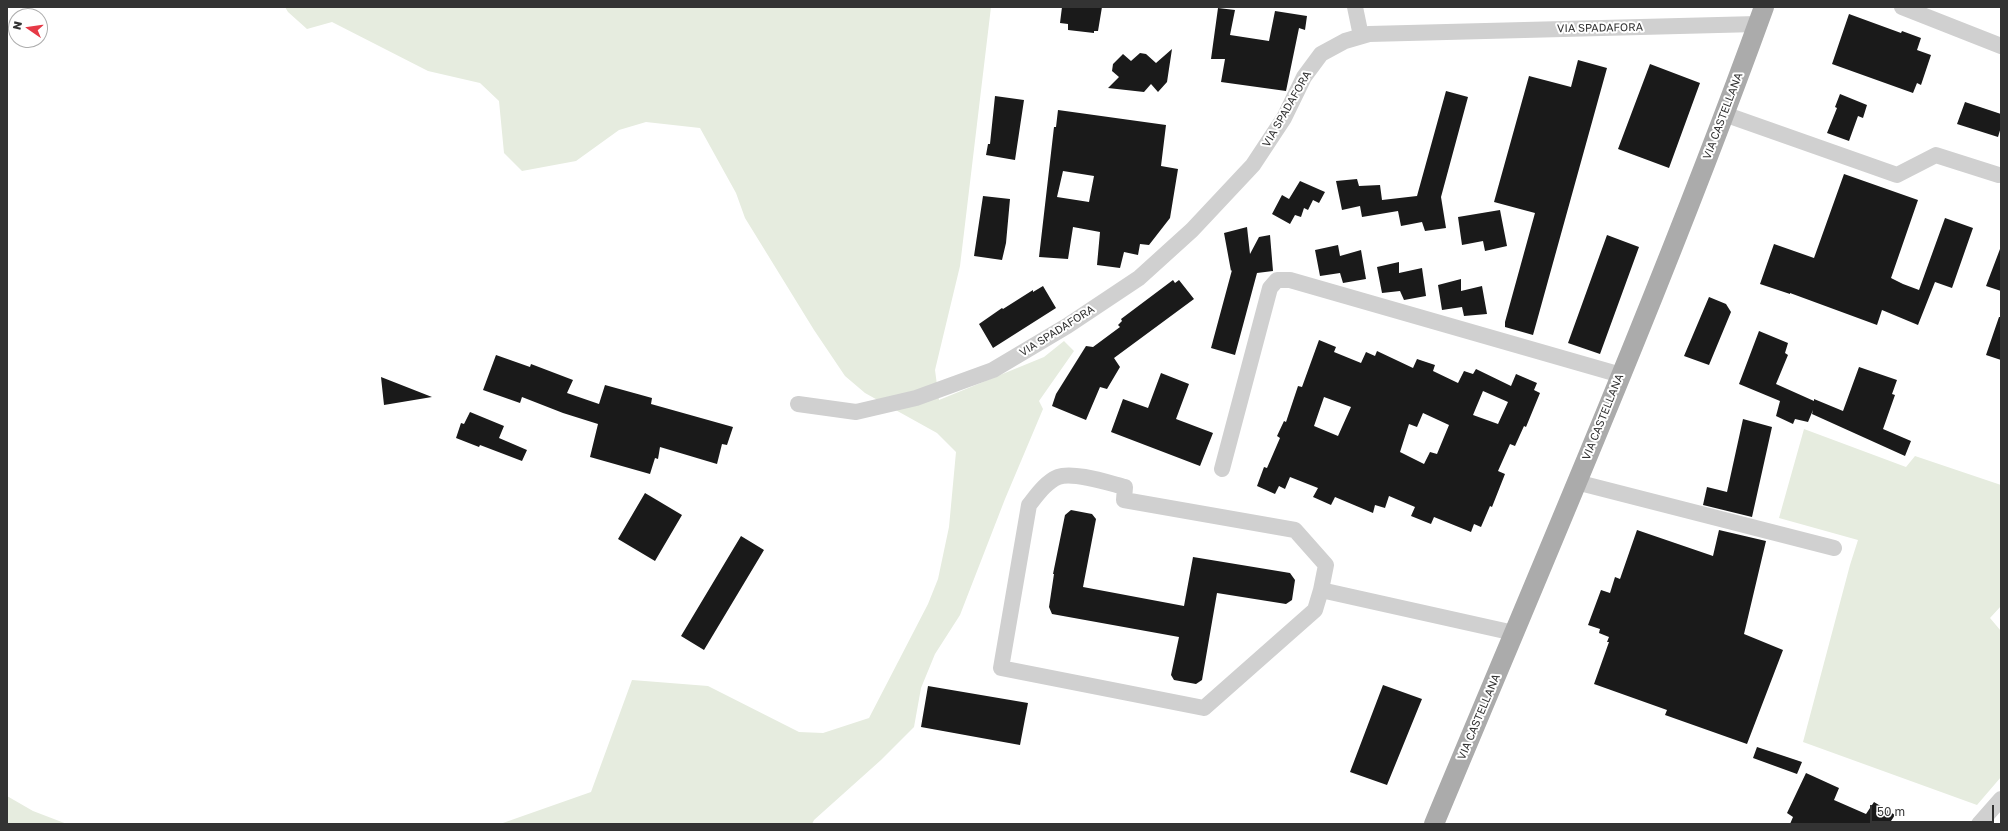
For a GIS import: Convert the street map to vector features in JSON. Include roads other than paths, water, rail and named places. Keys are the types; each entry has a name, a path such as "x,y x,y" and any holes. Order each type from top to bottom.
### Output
{"main road":[{"name":"VIA CASTELLANA","path":"1434,824 1621,375 1724,114 1760,16"}],"street":[{"path":"1354,7 1361,36"},
{"path":"1902,7 2001,46"},
{"name":"VIA SPADAFORA","path":"798,404 856,412 916,398 994,370 1067,326 1138,278 1192,230 1253,165 1284,118 1304,77 1321,54 1345,41 1369,34 1760,16"},
{"path":"1724,114 1897,175 1936,155 1999,175"},
{"path":"1222,469 1270,288 1277,280 1290,280 1621,375"},
{"path":"1071,475 1125,487 1124,500 1295,530 1326,565 1320,590 1315,610 1204,708 1001,668 1030,505 1041,490 1058,477 1071,475"},
{"path":"1576,482 1834,548"},
{"path":"1320,590 1514,633"},
{"path":"1979,824 2001,799"}]}
